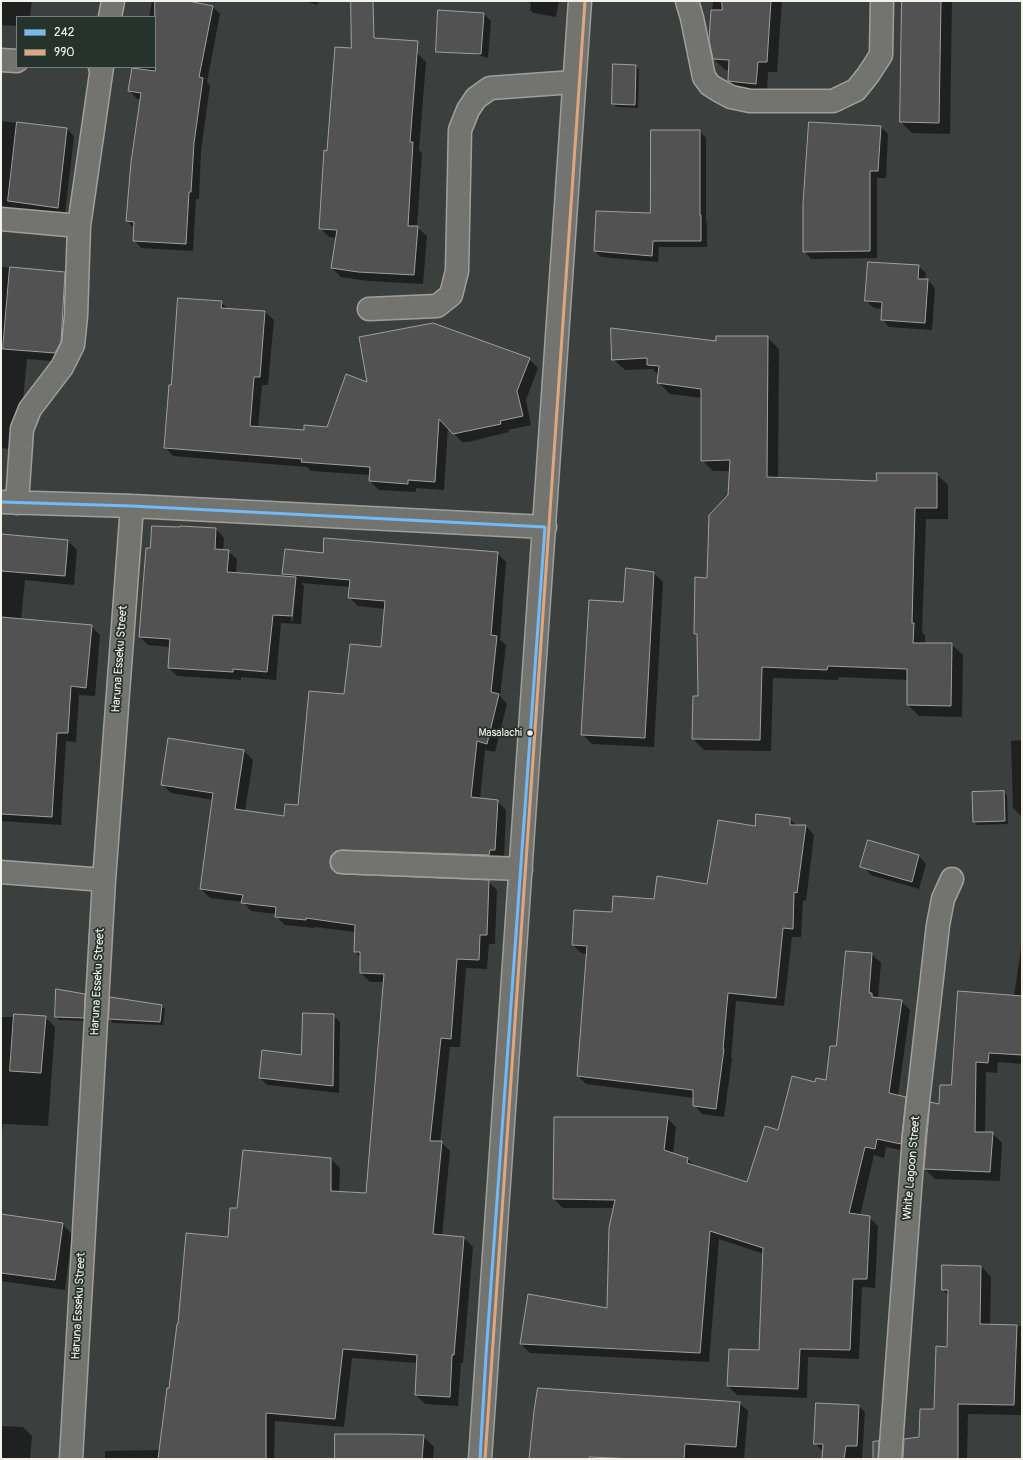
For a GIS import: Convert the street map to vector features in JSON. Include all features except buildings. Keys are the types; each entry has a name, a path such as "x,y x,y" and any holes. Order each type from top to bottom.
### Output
{"street":[{"path":"110,16 113,1"},
{"path":"480,1459 580,1"},
{"path":"687,1 704,77 710,85 725,94 731,97 750,101 833,101 856,90 881,55 882,1"},
{"path":"1,60 16,61"},
{"path":"101,68 79,226 76,316 73,345 62,367 30,409 22,429 9,503 132,506 545,527"},
{"path":"369,309 437,306 451,295 457,271 460,130 468,110 476,98 490,88 574,82"},
{"path":"1,219 79,226"},
{"name":"Haruna Esseku Street","path":"71,1459 104,880 132,506"},
{"path":"342,862 521,869"},
{"path":"1,872 104,880"},
{"name":"White Lagoon Street","path":"890,1459 914,1136 938,925 943,899 952,879"}],"transit line":[{"name":"990","path":"485,1459 585,1"},
{"name":"242","path":"1,502 132,506 545,527 486,1355 480,1459"}],"place":[{"name":"Masalachi","path":"530,733"}]}
